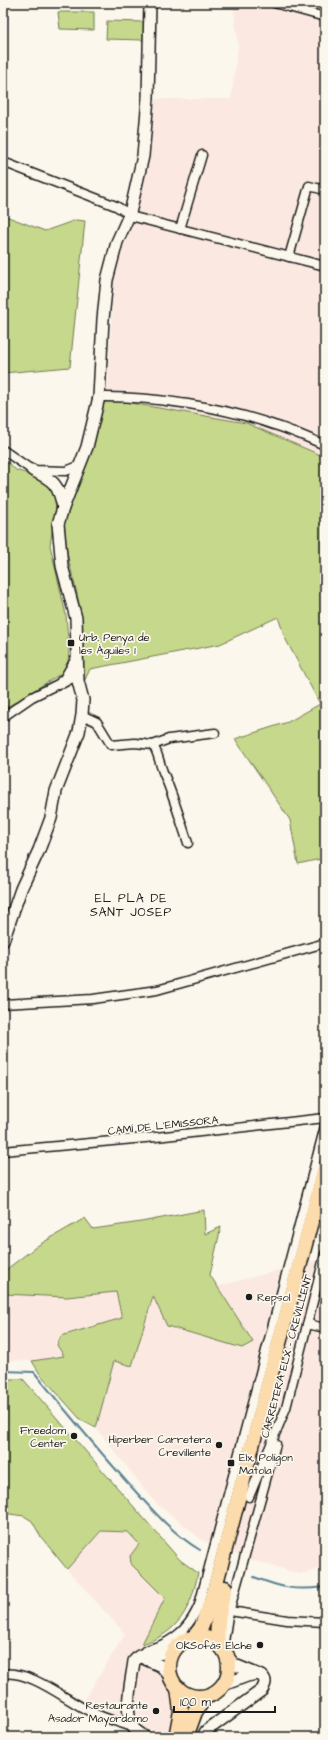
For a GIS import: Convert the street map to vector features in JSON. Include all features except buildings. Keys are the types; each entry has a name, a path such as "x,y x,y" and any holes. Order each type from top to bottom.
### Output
{"highway":[{"name":"CARRETERA ELX - CREVILLENT","path":"194,1637 202,1628 207,1616 325,1168"},
{"name":"CARRETERA ELX - CREVILLENT","path":"223,1650 217,1630 218,1617 325,1207"},
{"path":"194,1637 204,1637 223,1650 229,1672 223,1685 210,1696 192,1697 178,1688 170,1676 169,1667 172,1655 176,1648 184,1641 194,1637"},
{"path":"176,1737 181,1711 178,1688"},
{"path":"186,1737 195,1712 205,1697"}],"street":[{"path":"3,941 21,889 39,850 51,818 56,791 79,732 82,715 83,700 76,658 78,646 76,618 62,566 58,524 62,508 87,447 99,397 107,280 117,242 130,213 143,156 147,128 150,3"},
{"path":"274,3 325,17"},
{"path":"180,229 189,203 202,155"},
{"path":"3,162 116,206 130,213 134,217 325,266"},
{"path":"289,257 309,186 325,190"},
{"path":"189,203 188,224 193,232"},
{"path":"99,397 163,400 231,413 273,424 325,445"},
{"path":"3,450 32,470 48,478 57,486 62,508"},
{"path":"32,470 66,471 80,465"},
{"path":"60,471 68,475 72,485"},
{"path":"57,486 72,485"},
{"path":"62,682 76,658"},
{"path":"3,716 32,697 78,674"},
{"path":"82,715 97,722 111,745 140,743 153,745 169,739 215,733"},
{"path":"153,745 160,757 162,769 172,790 188,843"},
{"path":"3,1004 93,999 157,990 325,943"},
{"name":"CAMÍ DE L'EMISSORA","path":"3,1151 156,1137 325,1118"},
{"path":"133,1727 129,1704 134,1661 142,1652 174,1637 192,1621 199,1605 325,1126"},
{"path":"203,1737 206,1731 262,1690 265,1684 265,1679 259,1674 235,1665 223,1650 230,1611 286,1408 325,1254"},
{"path":"307,1324 325,1328"},
{"path":"249,1497 286,1408"},
{"path":"230,1532 240,1449"},
{"path":"230,1611 287,1620 325,1622"},
{"path":"139,1656 164,1653 176,1648"},
{"path":"139,1656 152,1660 161,1666 170,1676"},
{"path":"3,1674 18,1673 89,1711 133,1727 145,1737"},
{"path":"223,1685 247,1676 259,1674"}],"shaded area":[{"path":"233,3 325,3 325,457 246,423 107,399 114,278 150,155 155,99 231,99 238,45"},
{"path":"325,1258 325,1568 300,1574 252,1560 202,1540 156,1503 96,1428 114,1361 132,1366 153,1296 242,1348 252,1342 218,1286"},
{"path":"116,1292 122,1318 61,1336 64,1356 32,1361 3,1360 3,1294 67,1297"},
{"path":"102,1531 128,1532 139,1544 130,1556 131,1564 165,1598 140,1649 132,1658 132,1664 154,1663 164,1674 176,1698 171,1737 151,1737 134,1721 121,1718 111,1718 83,1702 125,1634 67,1569"}],"green space":[{"path":"58,12 94,12 94,30 60,29"},
{"path":"107,21 144,22 143,40 106,39"},
{"path":"3,215 45,231 76,220 85,221 70,367 3,373"},
{"path":"107,399 246,423 325,457 325,472 323,479 325,479 325,858 298,864 290,820 235,739 288,722 320,704 285,638 278,617 220,644 90,669 83,684 80,665 80,611 66,548 64,524 65,511 103,403"},
{"path":"3,458 16,470 43,479 49,485 57,500 50,545 66,615 69,650 68,662 62,673 9,706 3,707"},
{"path":"204,1210 205,1234 221,1227 210,1275 253,1342 242,1348 167,1326 153,1296 132,1366 114,1361 96,1428 81,1420 40,1374 32,1361 64,1356 57,1345 61,1336 122,1318 116,1292 67,1297 3,1294 3,1272 37,1246 85,1218 93,1229"},
{"path":"3,1379 23,1379 180,1560 198,1573 192,1597 187,1608 174,1626 165,1633 142,1644 165,1598 131,1564 130,1556 139,1544 128,1532 101,1531 67,1569 41,1537 32,1521 24,1516 3,1513"}],"waterway":[{"path":"3,1371 34,1372 68,1414 152,1509 179,1536 200,1550"},
{"path":"254,1577 289,1588 305,1589 325,1587"}],"place":[{"name":"Urb. Penya de les Àguiles 1","path":"71,643"},
{"name":"Repsol","path":"249,1297"},
{"name":"Freedom Center","path":"74,1436"},
{"name":"Hiperber Carretera Crevillente","path":"219,1445"},
{"name":"Elx, Polígon Matola","path":"231,1463"},
{"name":"OKSofás Elche","path":"260,1645"},
{"name":"Restaurante Asador Mayordomo","path":"156,1711"}],"district":[{"name":"EL PLA DE SANT JOSEP","path":"131,905"}]}
